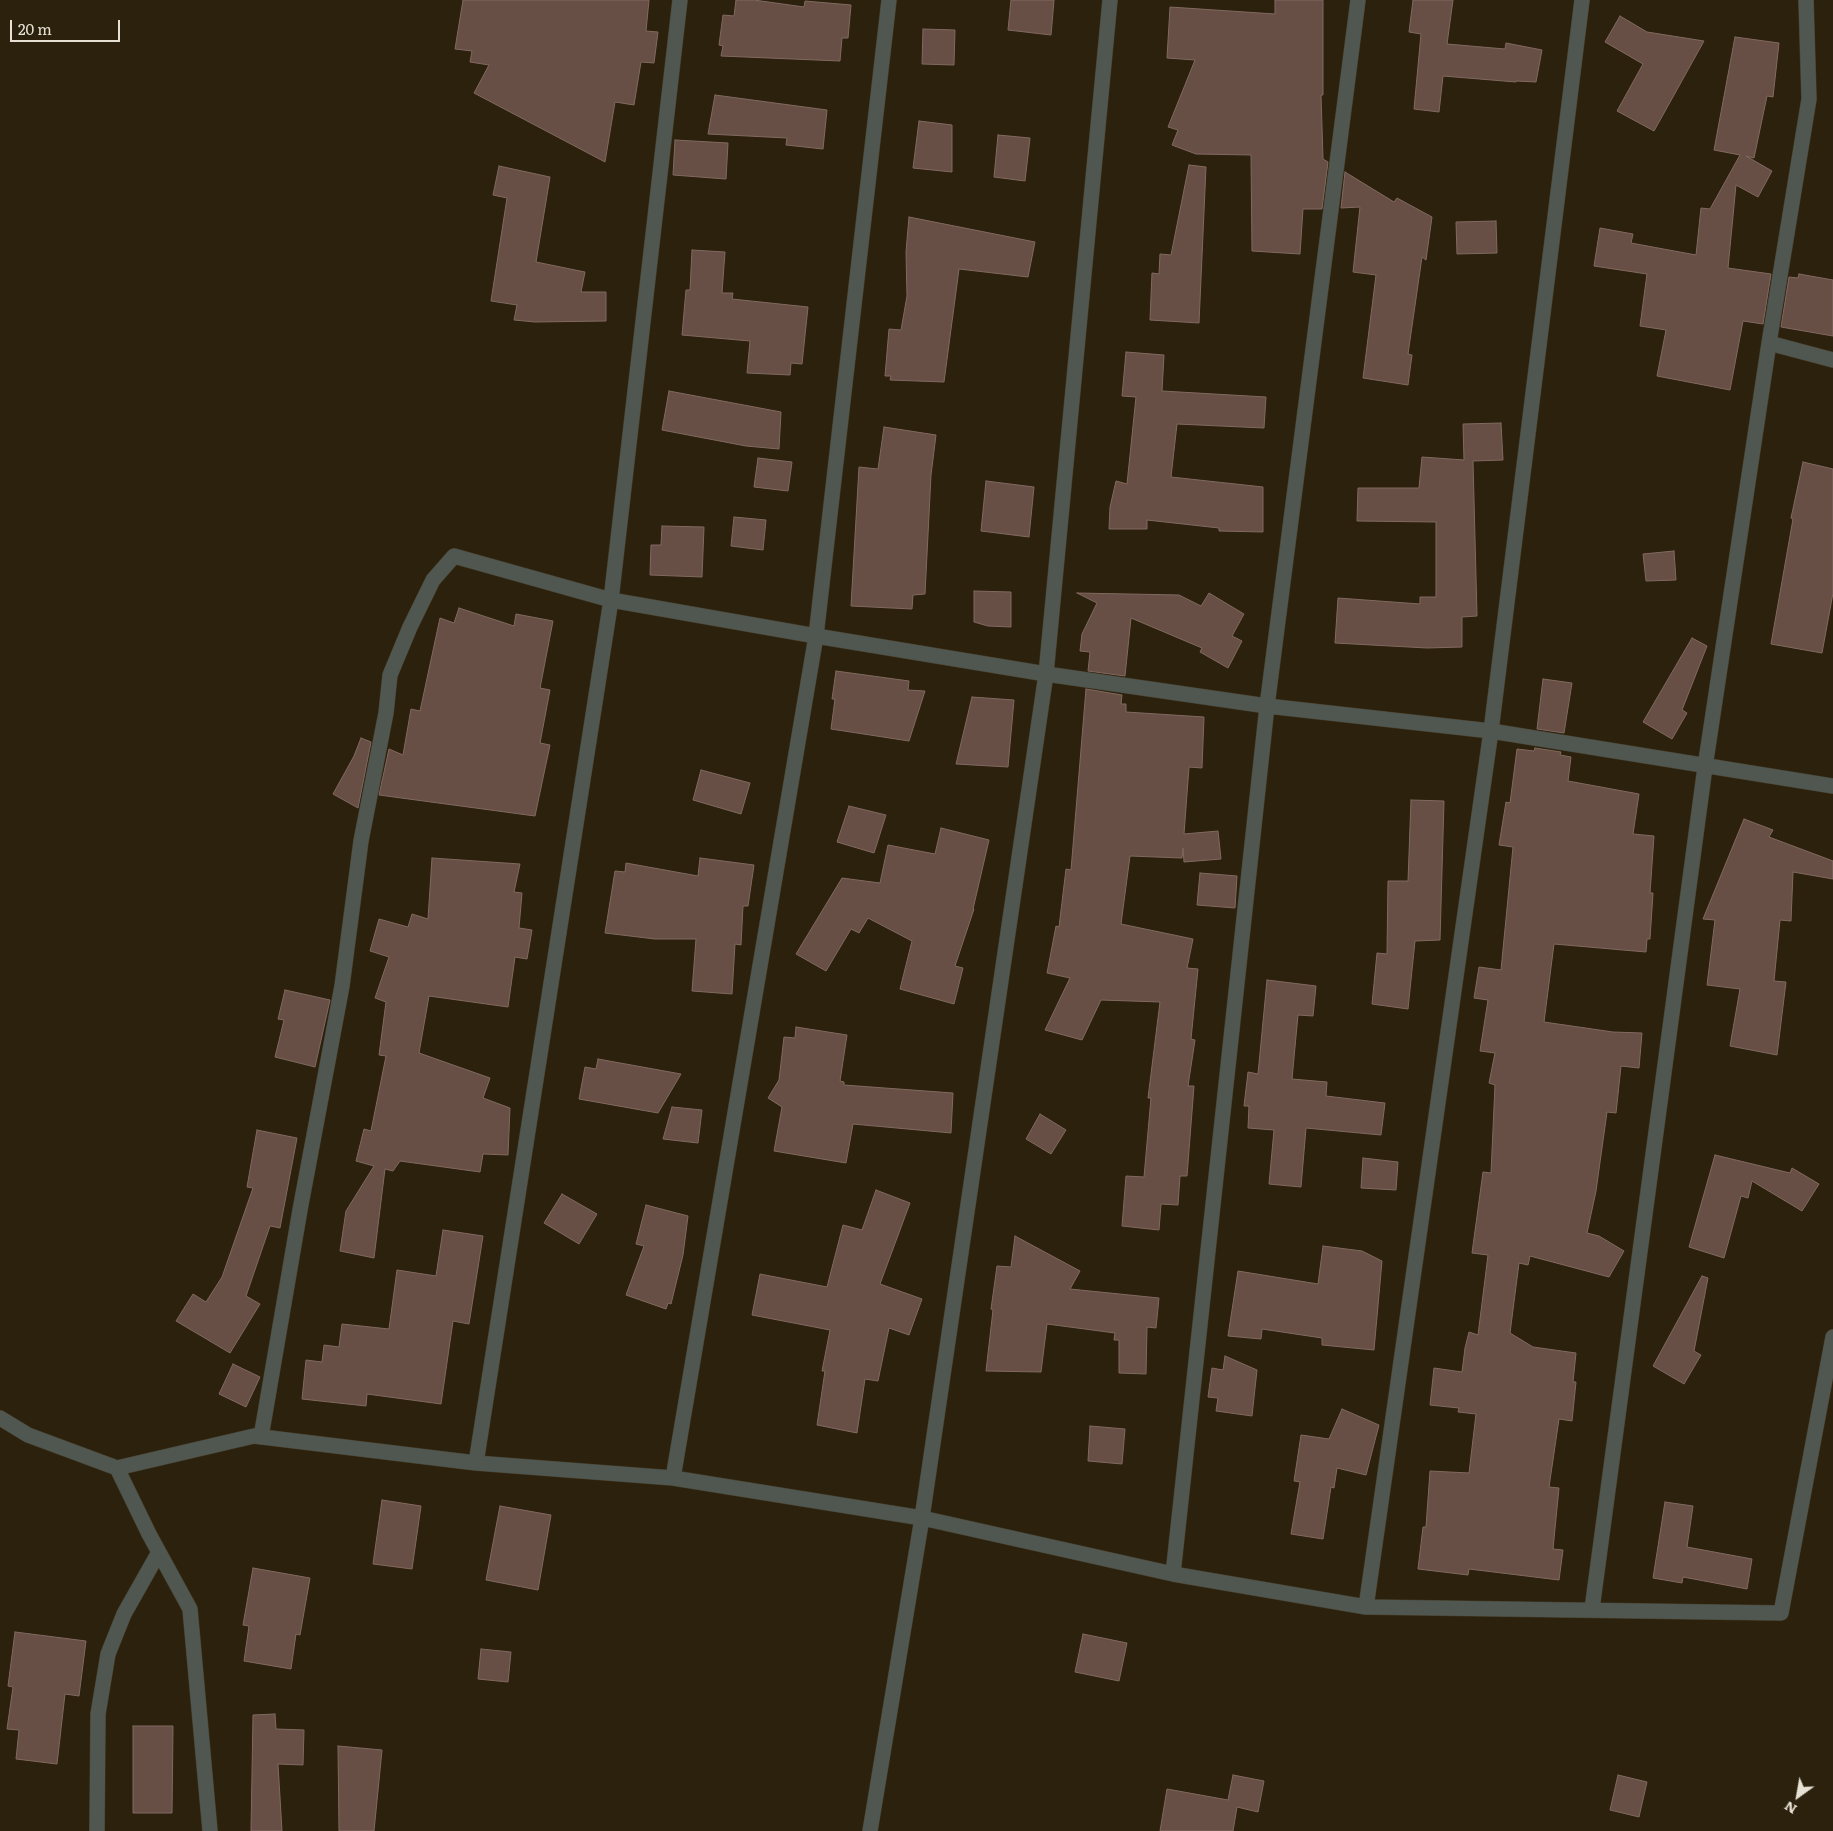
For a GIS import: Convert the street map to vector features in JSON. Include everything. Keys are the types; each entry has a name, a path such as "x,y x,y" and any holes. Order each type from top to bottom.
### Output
{"street":[{"path":"476,1462 611,600 680,0"},
{"path":"673,1478 816,636 889,0"},
{"path":"870,1831 922,1518 1046,674 1110,0"},
{"path":"1173,1574 1268,706 1358,0"},
{"path":"1366,1607 1491,731 1582,0"},
{"path":"1592,1609 1705,767 1769,343 1809,100 1806,0"},
{"path":"1769,343 1833,360"},
{"path":"261,1437 300,1210 342,986 361,841 386,713 390,675 410,627 433,580 454,556 611,600 816,636 1046,674 1268,706 1491,731 1705,767 1833,786"},
{"path":"0,1418 28,1435 117,1468 254,1436 476,1462 673,1478 922,1518 1173,1574 1366,1607 1781,1613 1833,1337"},
{"path":"117,1468 190,1609 210,1831"},
{"path":"96,1831 98,1714 108,1654 124,1614 159,1552"}],"building":[{"path":"463,0 649,0 646,31 658,32 654,63 641,62 634,105 615,102 605,162 474,93 489,65 470,62 472,51 455,49"},
{"path":"736,0 754,0 804,7 805,1 851,5 848,38 842,38 840,61 721,56 723,46 719,45 723,15 734,16"},
{"path":"1011,0 1054,0 1051,35 1008,30"},
{"path":"1275,0 1323,0 1323,95 1321,95 1323,159 1328,162 1322,209 1303,209 1300,254 1252,251 1251,155 1196,154 1172,145 1178,130 1168,127 1195,60 1167,58 1170,7 1275,14"},
{"path":"1413,0 1453,0 1447,44 1505,49 1506,43 1542,50 1536,82 1443,76 1439,112 1414,109 1421,34 1409,32"},
{"path":"1620,16 1647,32 1704,41 1654,131 1617,111 1643,64 1605,42"},
{"path":"923,29 955,30 954,65 922,64"},
{"path":"1735,37 1779,43 1773,97 1767,96 1754,158 1746,156 1772,171 1758,197 1736,185 1728,268 1771,274 1763,324 1743,321 1730,390 1657,376 1666,330 1640,326 1647,274 1594,266 1600,228 1633,234 1631,243 1696,255 1701,208 1710,209 1740,155 1714,150"},
{"path":"715,95 827,110 823,149 786,145 787,138 708,134"},
{"path":"919,121 952,125 952,172 913,168"},
{"path":"998,135 1030,138 1025,181 994,177"},
{"path":"675,140 728,143 726,179 673,175"},
{"path":"1189,165 1206,167 1199,323 1150,320 1152,273 1159,274 1160,254 1171,255"},
{"path":"499,166 550,177 536,262 585,272 581,292 606,292 606,321 535,322 514,320 517,305 491,301 507,198 493,195"},
{"path":"1345,172 1394,202 1397,198 1432,217 1426,260 1422,257 1408,354 1412,355 1408,385 1363,378 1376,275 1353,272 1360,207 1341,208"},
{"path":"909,217 1035,242 1028,277 959,269 944,382 890,380 891,376 885,376 889,329 901,330 907,296 906,252"},
{"path":"1496,221 1497,253 1457,254 1456,222"},
{"path":"692,250 725,252 722,293 733,293 732,299 808,307 802,364 791,363 790,375 747,373 750,341 682,335 686,290 690,290"},
{"path":"1799,274 1833,280 1833,336 1781,327 1789,277 1798,278"},
{"path":"1126,352 1164,355 1162,391 1266,397 1264,428 1177,424 1171,477 1263,487 1263,532 1219,531 1219,528 1147,520 1147,529 1109,529 1110,507 1116,481 1127,484 1136,397 1122,396"},
{"path":"669,391 781,412 779,449 746,446 662,430"},
{"path":"1501,423 1503,460 1473,461 1477,616 1462,617 1462,647 1427,648 1335,643 1338,598 1420,604 1420,597 1436,597 1436,522 1357,521 1358,488 1419,488 1422,457 1464,460 1463,424"},
{"path":"884,427 936,435 931,475 925,594 913,595 912,609 851,606 859,467 878,469"},
{"path":"758,458 792,462 788,491 754,487"},
{"path":"1803,462 1833,469 1833,593 1822,653 1771,644 1793,519 1791,518"},
{"path":"986,481 1034,487 1029,537 981,531"},
{"path":"734,517 766,520 763,550 731,546"},
{"path":"662,526 704,527 702,577 650,575 651,545 661,545"},
{"path":"1674,551 1676,580 1646,581 1643,554"},
{"path":"974,591 1011,592 1011,627 988,626 974,622"},
{"path":"1077,593 1179,595 1201,606 1209,593 1244,614 1232,636 1242,641 1228,668 1200,652 1202,648 1131,618 1125,676 1088,671 1090,652 1080,651 1082,634 1097,603"},
{"path":"459,608 514,626 516,614 553,621 540,688 550,690 540,743 550,745 535,816 379,795 389,749 403,755 411,709 420,711 440,618 454,623"},
{"path":"1692,638 1707,646 1682,710 1687,713 1672,739 1643,722"},
{"path":"836,671 909,681 908,690 925,691 909,741 831,729 835,699 832,699"},
{"path":"1543,679 1572,683 1564,733 1537,729"},
{"path":"1086,689 1122,695 1121,704 1126,704 1126,712 1204,717 1202,768 1189,767 1184,834 1218,831 1221,859 1184,862 1183,848 1182,858 1130,856 1121,924 1193,939 1187,968 1198,969 1191,1039 1195,1040 1188,1086 1194,1086 1187,1176 1180,1176 1178,1205 1161,1204 1159,1230 1122,1226 1126,1176 1144,1177 1151,1098 1148,1098 1160,1002 1101,1000 1082,1040 1045,1030 1070,978 1047,973 1056,926 1059,927 1066,869 1071,870"},
{"path":"972,697 1014,700 1008,767 956,764"},
{"path":"361,738 371,742 358,808 333,794 354,756"},
{"path":"1535,748 1561,752 1560,755 1571,757 1568,781 1639,794 1633,834 1654,836 1650,893 1653,893 1650,939 1647,939 1646,952 1554,944 1544,1022 1613,1032 1642,1033 1639,1068 1621,1066 1616,1113 1607,1112 1596,1191 1587,1233 1599,1236 1624,1251 1609,1277 1530,1256 1528,1265 1519,1263 1510,1333 1533,1347 1576,1353 1573,1382 1576,1382 1572,1421 1559,1419 1549,1487 1559,1488 1553,1549 1563,1550 1559,1580 1469,1569 1468,1575 1418,1569 1423,1527 1426,1527 1430,1471 1469,1473 1476,1414 1458,1412 1459,1408 1430,1405 1434,1368 1462,1372 1469,1332 1478,1335 1488,1255 1472,1253 1483,1172 1491,1173 1495,1085 1489,1083 1495,1053 1480,1051 1488,1000 1474,998 1479,967 1501,970 1513,847 1499,845 1506,802 1510,803 1517,749 1534,751"},
{"path":"701,770 750,783 741,814 693,800"},
{"path":"1411,800 1444,801 1440,940 1415,941 1408,1009 1372,1004 1377,953 1387,954 1388,881 1408,881"},
{"path":"849,806 886,815 874,853 837,842"},
{"path":"1744,819 1773,830 1769,837 1833,861 1833,879 1793,872 1791,921 1780,920 1774,981 1786,982 1777,1055 1730,1046 1740,989 1707,985 1715,920 1703,919"},
{"path":"941,828 989,840 974,909 955,966 963,968 954,1004 900,989 912,941 868,918 859,933 851,929 826,971 796,954 842,878 880,883 888,845 935,854"},
{"path":"432,858 520,864 514,892 522,893 519,928 532,930 527,959 515,957 508,1007 429,996 419,1053 490,1078 483,1098 510,1108 508,1155 483,1154 480,1172 400,1161 393,1171 385,1169 374,1258 340,1251 346,1211 374,1166 356,1161 364,1129 371,1131 386,1056 379,1055 386,1002 375,998 389,957 370,951 379,919 408,927 412,914 428,919"},
{"path":"700,858 754,865 748,906 743,906 741,945 735,944 732,994 692,991 696,939 655,939 605,933 615,871 625,872 626,863 698,876"},
{"path":"1200,873 1237,876 1235,908 1197,905"},
{"path":"1267,980 1316,986 1313,1016 1298,1015 1292,1079 1327,1082 1326,1096 1385,1103 1381,1135 1306,1128 1301,1187 1269,1184 1274,1130 1248,1128 1249,1106 1244,1106 1248,1072 1258,1074"},
{"path":"285,990 330,1000 315,1067 275,1057 284,1020 278,1019"},
{"path":"796,1027 847,1035 840,1081 844,1082 844,1085 953,1093 951,1133 853,1124 846,1163 774,1151 782,1107 768,1098 779,1080 784,1037 795,1038"},
{"path":"598,1059 681,1074 658,1113 579,1099 585,1067 596,1069"},
{"path":"672,1107 702,1110 698,1143 663,1139"},
{"path":"1040,1114 1066,1130 1051,1154 1026,1139"},
{"path":"257,1130 297,1138 280,1228 270,1226 246,1296 260,1304 230,1353 176,1321 193,1294 206,1302 222,1277 253,1188 247,1187"},
{"path":"1715,1155 1790,1173 1792,1168 1819,1184 1802,1211 1752,1181 1748,1198 1741,1196 1724,1258 1689,1247"},
{"path":"1363,1158 1398,1162 1396,1190 1361,1188"},
{"path":"876,1190 910,1203 880,1284 922,1299 909,1335 889,1328 878,1381 865,1379 857,1433 817,1425 825,1371 822,1371 830,1330 752,1315 760,1274 827,1287 843,1225 862,1230"},
{"path":"562,1194 597,1214 579,1244 544,1223"},
{"path":"646,1205 688,1216 683,1255 671,1304 668,1303 666,1309 626,1295 644,1246 636,1244"},
{"path":"443,1230 483,1236 469,1324 453,1321 441,1404 367,1394 366,1406 302,1399 306,1360 322,1362 324,1345 339,1347 342,1324 389,1329 397,1270 436,1276"},
{"path":"1015,1236 1080,1271 1070,1289 1159,1298 1156,1328 1147,1327 1146,1374 1119,1373 1119,1340 1114,1340 1115,1333 1047,1324 1041,1372 986,1371 997,1266 1011,1267"},
{"path":"1323,1246 1362,1251 1382,1261 1374,1350 1322,1345 1322,1338 1262,1329 1261,1339 1228,1336 1238,1271 1318,1284"},
{"path":"1702,1276 1708,1278 1694,1351 1701,1355 1684,1384 1653,1366"},
{"path":"1225,1356 1257,1370 1252,1416 1216,1411 1218,1398 1208,1397 1212,1368 1223,1370"},
{"path":"233,1364 260,1377 246,1407 219,1394"},
{"path":"1342,1409 1379,1425 1366,1475 1337,1468 1334,1488 1331,1487 1323,1539 1291,1534 1300,1482 1294,1481 1301,1435 1329,1439"},
{"path":"1090,1426 1125,1429 1122,1464 1088,1461"},
{"path":"382,1500 421,1506 412,1569 373,1564"},
{"path":"1665,1502 1693,1506 1687,1547 1752,1559 1747,1589 1683,1577 1682,1583 1653,1578"},
{"path":"500,1506 551,1515 538,1590 486,1580"},
{"path":"253,1568 310,1578 300,1635 296,1634 291,1669 244,1661 249,1626 243,1625"},
{"path":"15,1632 86,1641 79,1696 65,1694 57,1764 16,1759 19,1730 7,1729 13,1687 8,1686"},
{"path":"1083,1634 1127,1643 1119,1681 1075,1672"},
{"path":"481,1649 511,1652 508,1682 478,1679"},
{"path":"275,1714 276,1729 304,1730 303,1765 278,1764 282,1831 251,1831 253,1715"},
{"path":"133,1726 173,1726 172,1813 133,1813"},
{"path":"338,1746 382,1750 374,1831 339,1831"},
{"path":"1233,1775 1264,1781 1258,1812 1237,1807 1233,1831 1160,1831 1167,1789 1228,1800"},
{"path":"1618,1775 1647,1782 1639,1817 1610,1810"}]}
